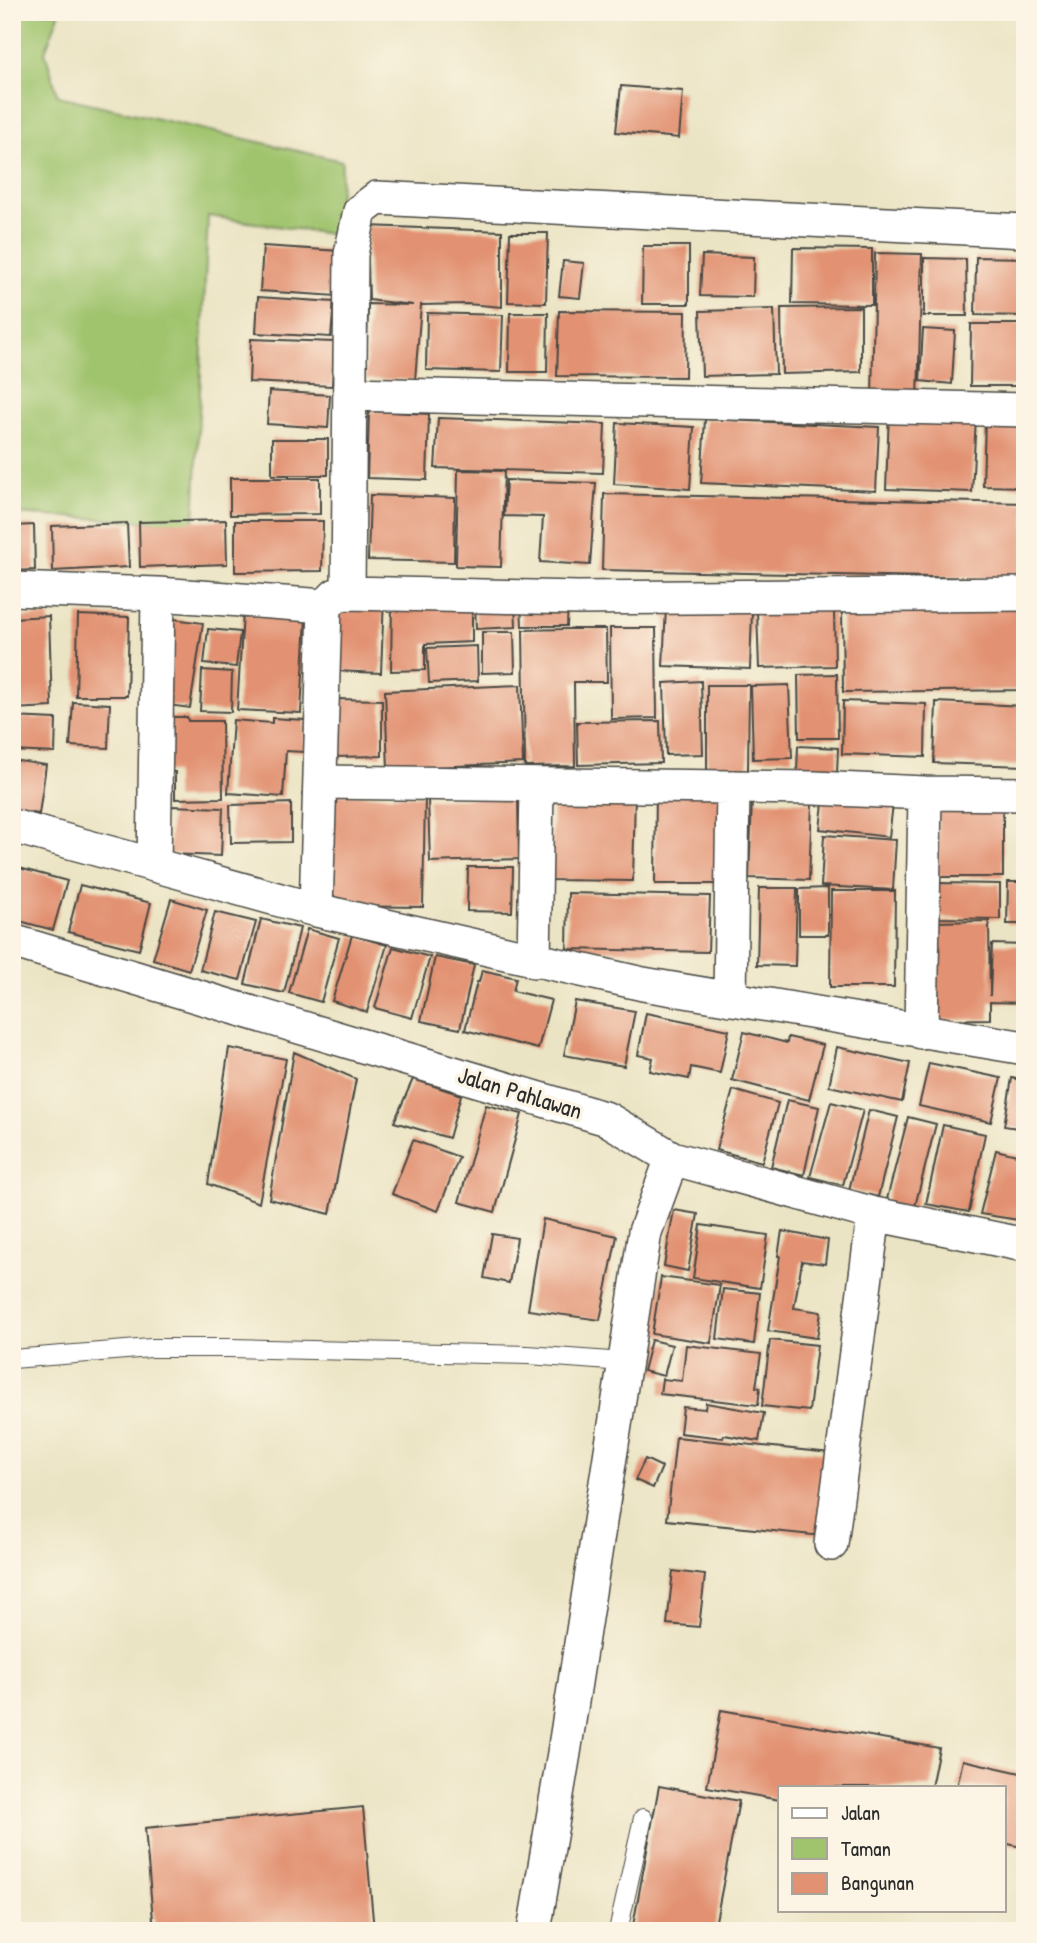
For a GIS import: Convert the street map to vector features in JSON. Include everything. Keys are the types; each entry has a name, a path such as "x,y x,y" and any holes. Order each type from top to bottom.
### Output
{"street":[{"path":"316,910 320,782 350,394 351,254 360,211 377,198 1025,232"},
{"path":"350,394 1025,410"},
{"path":"12,589 336,600 1025,594"},
{"path":"154,865 158,594"},
{"path":"320,782 1025,794"},
{"path":"534,961 537,786"},
{"path":"730,999 733,787"},
{"path":"921,1032 925,793"},
{"path":"12,827 316,910 534,961 643,984 1025,1048"},
{"name":"Jalan Pahlawan","path":"12,941 607,1119 672,1158 874,1214 1025,1245"},
{"path":"534,1931 645,1232 672,1158"},
{"path":"831,1544 874,1214"}],"lane":[{"path":"12,1359 151,1348 229,1348 528,1355 624,1362"},
{"path":"618,1931 643,1818"}],"green space":[{"path":"12,12 60,12 45,52 58,96 342,161 337,235 208,216 194,524 12,514"}],"building":[{"path":"621,86 683,91 679,138 616,132"},
{"path":"367,226 502,231 502,307 467,304 421,305 415,380 366,379 368,304 413,305 369,300"},
{"path":"510,233 548,233 546,303 508,302"},
{"path":"263,246 340,251 337,296 260,291"},
{"path":"643,246 689,246 689,304 642,304"},
{"path":"793,248 872,249 872,305 792,304"},
{"path":"875,253 922,254 918,399 872,398"},
{"path":"702,255 754,257 753,297 700,296"},
{"path":"976,257 1025,258 1025,316 975,315"},
{"path":"924,258 966,259 967,316 924,316"},
{"path":"563,261 584,263 580,298 559,296"},
{"path":"258,297 334,302 331,337 256,333"},
{"path":"861,307 861,372 782,374 781,308"},
{"path":"774,309 776,374 702,376 700,311"},
{"path":"559,311 686,312 685,377 557,376"},
{"path":"427,313 503,315 501,372 426,370"},
{"path":"510,313 548,313 547,372 509,372"},
{"path":"971,324 1025,324 1025,386 970,386"},
{"path":"923,329 955,331 952,384 920,381"},
{"path":"251,339 334,342 332,386 249,382"},
{"path":"269,391 330,395 328,428 267,424"},
{"path":"369,411 429,414 427,480 367,478"},
{"path":"889,413 976,417 972,492 886,489"},
{"path":"438,418 605,424 603,473 435,468"},
{"path":"705,419 879,427 876,491 701,483"},
{"path":"985,419 1025,419 1025,487 983,486"},
{"path":"617,423 694,427 690,489 614,484"},
{"path":"272,439 328,439 328,475 272,475"},
{"path":"458,470 504,471 501,567 456,566"},
{"path":"230,478 320,478 320,514 230,515"},
{"path":"506,480 596,483 590,565 540,562 543,517 504,516"},
{"path":"604,494 1025,503 1025,579 602,570"},
{"path":"370,495 455,498 454,562 368,560"},
{"path":"226,520 227,564 140,567 139,522"},
{"path":"235,521 323,521 322,571 235,572"},
{"path":"127,523 129,567 53,571 52,526"},
{"path":"34,525 35,570 12,571 12,526"},
{"path":"338,596 384,597 381,673 335,671"},
{"path":"392,601 472,601 472,642 425,644 425,670 391,671"},
{"path":"515,601 516,627 476,629 475,602"},
{"path":"521,602 568,602 567,626 522,626"},
{"path":"1025,606 1025,690 843,692 842,608"},
{"path":"666,608 752,611 750,669 663,666"},
{"path":"834,609 835,666 759,668 757,611"},
{"path":"243,613 306,617 301,713 237,710"},
{"path":"78,615 129,617 127,696 76,696"},
{"path":"49,616 52,707 12,709 12,618"},
{"path":"174,619 203,623 190,708 160,704"},
{"path":"610,628 656,628 657,718 611,719"},
{"path":"208,629 240,632 236,667 204,664"},
{"path":"606,629 607,682 574,682 575,766 525,767 523,630"},
{"path":"482,632 514,632 515,672 482,673"},
{"path":"477,646 478,681 429,683 427,648"},
{"path":"202,670 232,672 231,712 200,711"},
{"path":"837,674 838,738 799,738 798,675"},
{"path":"701,681 703,754 666,755 664,683"},
{"path":"520,685 523,763 388,769 385,691"},
{"path":"707,685 749,685 748,771 707,770"},
{"path":"789,685 792,758 753,759 751,686"},
{"path":"333,699 382,700 382,756 333,757"},
{"path":"843,701 926,704 925,757 842,754"},
{"path":"73,702 110,704 108,748 70,746"},
{"path":"936,702 1025,706 1025,766 934,763"},
{"path":"12,717 56,719 55,753 12,751"},
{"path":"163,717 187,717 188,721 222,721 223,798 175,799 175,772 163,772"},
{"path":"272,718 305,720 304,752 286,751 283,797 228,793 233,720 272,723"},
{"path":"660,721 661,763 578,765 577,722"},
{"path":"798,746 838,748 837,774 797,772"},
{"path":"12,760 46,765 39,814 12,810"},
{"path":"553,791 635,792 633,881 551,880"},
{"path":"656,792 720,792 719,884 655,884"},
{"path":"333,794 425,796 423,907 331,906"},
{"path":"824,795 893,804 889,837 820,829"},
{"path":"518,797 519,859 430,862 428,799"},
{"path":"752,800 812,802 809,880 749,878"},
{"path":"938,802 1003,802 1003,877 938,877"},
{"path":"291,803 291,842 231,843 230,805"},
{"path":"171,806 223,808 221,856 169,854"},
{"path":"824,835 896,840 893,890 821,886"},
{"path":"12,866 67,881 53,930 12,919"},
{"path":"468,867 513,867 512,912 467,911"},
{"path":"1008,882 1025,882 1025,924 1007,924"},
{"path":"937,883 1000,884 1000,919 937,918"},
{"path":"80,885 151,903 139,950 68,932"},
{"path":"759,888 797,888 795,966 757,965"},
{"path":"828,888 828,935 799,935 799,889"},
{"path":"831,891 895,891 894,987 830,987"},
{"path":"568,893 710,896 708,952 567,949"},
{"path":"171,899 207,910 189,970 153,959"},
{"path":"215,912 256,922 240,980 200,970"},
{"path":"261,919 300,928 284,993 245,984"},
{"path":"989,921 990,996 992,944 1025,945 1025,1003 990,1002 990,1019 935,1020 933,922"},
{"path":"307,929 339,938 321,1002 289,993"},
{"path":"352,935 387,945 367,1012 332,1001"},
{"path":"393,947 430,957 412,1018 375,1008"},
{"path":"435,957 474,965 460,1029 421,1021"},
{"path":"482,970 516,978 513,991 551,1000 538,1049 465,1030"},
{"path":"575,1001 635,1011 624,1066 564,1055"},
{"path":"646,1013 729,1030 720,1073 691,1067 689,1079 650,1071 653,1058 638,1055"},
{"path":"744,1032 787,1043 788,1037 823,1045 809,1100 732,1080"},
{"path":"837,1047 910,1063 902,1102 829,1086"},
{"path":"229,1048 286,1059 259,1203 208,1184"},
{"path":"294,1052 356,1079 330,1214 269,1199"},
{"path":"929,1063 1001,1078 991,1122 919,1106"},
{"path":"1012,1078 1025,1081 1025,1129 1004,1126"},
{"path":"413,1079 461,1095 449,1138 394,1122"},
{"path":"733,1090 778,1103 762,1162 716,1150"},
{"path":"787,1100 819,1107 804,1175 771,1167"},
{"path":"831,1102 863,1110 843,1185 810,1177"},
{"path":"486,1105 522,1114 495,1212 459,1202"},
{"path":"869,1110 898,1117 878,1197 849,1190"},
{"path":"908,1117 936,1124 914,1210 886,1203"},
{"path":"943,1125 985,1134 969,1212 926,1204"},
{"path":"413,1140 459,1157 438,1211 392,1194"},
{"path":"996,1150 1025,1157 1025,1221 980,1214"},
{"path":"674,1210 698,1214 688,1271 664,1266"},
{"path":"543,1219 617,1236 600,1320 528,1310"},
{"path":"701,1225 768,1235 760,1288 693,1278"},
{"path":"782,1231 828,1240 825,1264 802,1261 794,1308 821,1312 817,1338 768,1331"},
{"path":"492,1234 517,1238 509,1283 484,1278"},
{"path":"661,1277 720,1285 711,1343 652,1334"},
{"path":"723,1289 760,1293 754,1344 717,1339"},
{"path":"651,1340 672,1345 664,1376 643,1371"},
{"path":"770,1340 817,1345 809,1411 762,1406"},
{"path":"686,1345 761,1354 756,1387 760,1388 758,1405 660,1394 662,1379 682,1381"},
{"path":"706,1403 764,1413 759,1441 724,1435 723,1438 680,1433 683,1407 705,1409"},
{"path":"676,1437 830,1453 822,1536 667,1520"},
{"path":"645,1459 662,1467 653,1488 635,1480"},
{"path":"673,1571 705,1575 699,1627 667,1624"},
{"path":"721,1710 939,1748 931,1786 778,1786 778,1800 707,1787"},
{"path":"963,1760 1025,1774 1025,1848 1006,1843 1006,1786 957,1786"},
{"path":"659,1786 739,1801 714,1931 632,1931"},
{"path":"363,1807 374,1931 154,1931 145,1828"}]}
